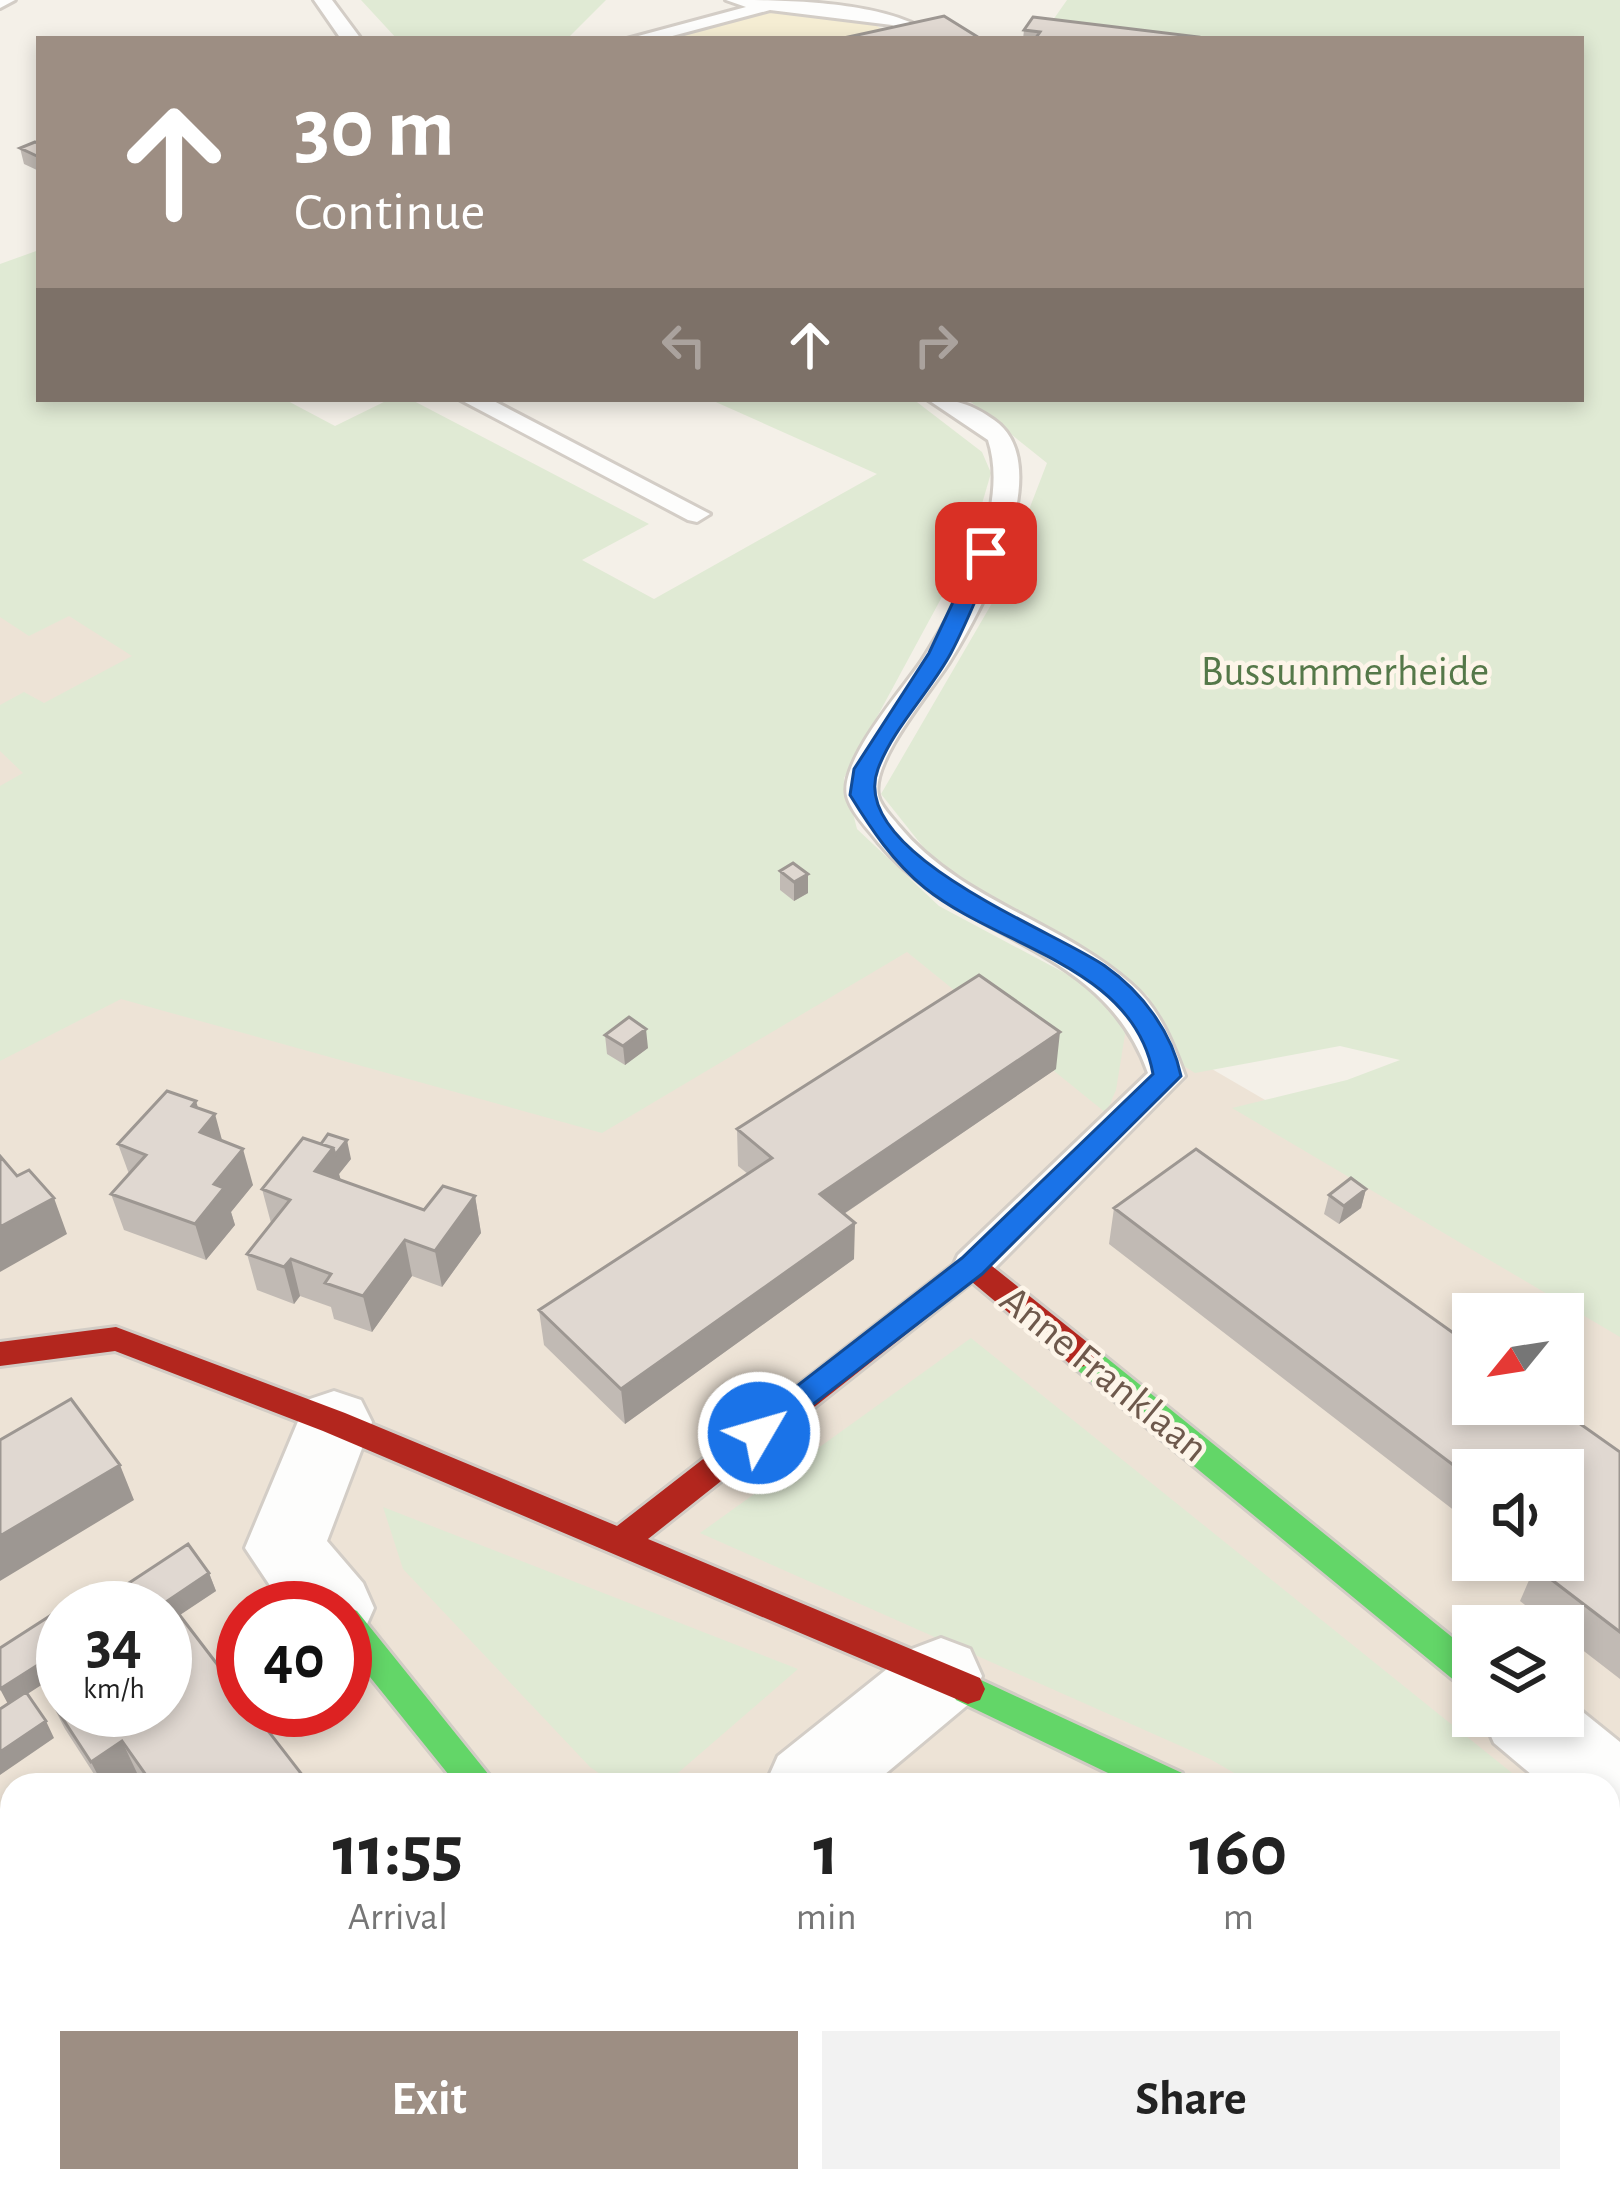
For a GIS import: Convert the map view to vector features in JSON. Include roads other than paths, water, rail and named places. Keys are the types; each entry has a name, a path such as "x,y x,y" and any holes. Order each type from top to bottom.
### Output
{"street":[{"name":"Anne Franklaan","path":"617,1544 972,1266 1452,1658"},
{"path":"0,1354 116,1339 334,1422 941,1676 1145,1773"},
{"path":"312,1581 285,1548 334,1422"},
{"path":"372,1655 469,1773"},
{"path":"823,1773 941,1676"},
{"path":"1550,1737 1593,1773"}],"lane":[{"path":"323,0 349,36"},
{"path":"735,0 897,20 923,36"},
{"path":"650,36 777,5"},
{"path":"477,402 697,514"},
{"path":"944,402 998,436 1012,469 1000,520 940,653 866,769 862,795 888,837 935,884 1098,974 1148,1024 1162,1048 1167,1076 972,1266"}],"park label":[{"name":"Bussummerheide","path":"1345,672"}]}
